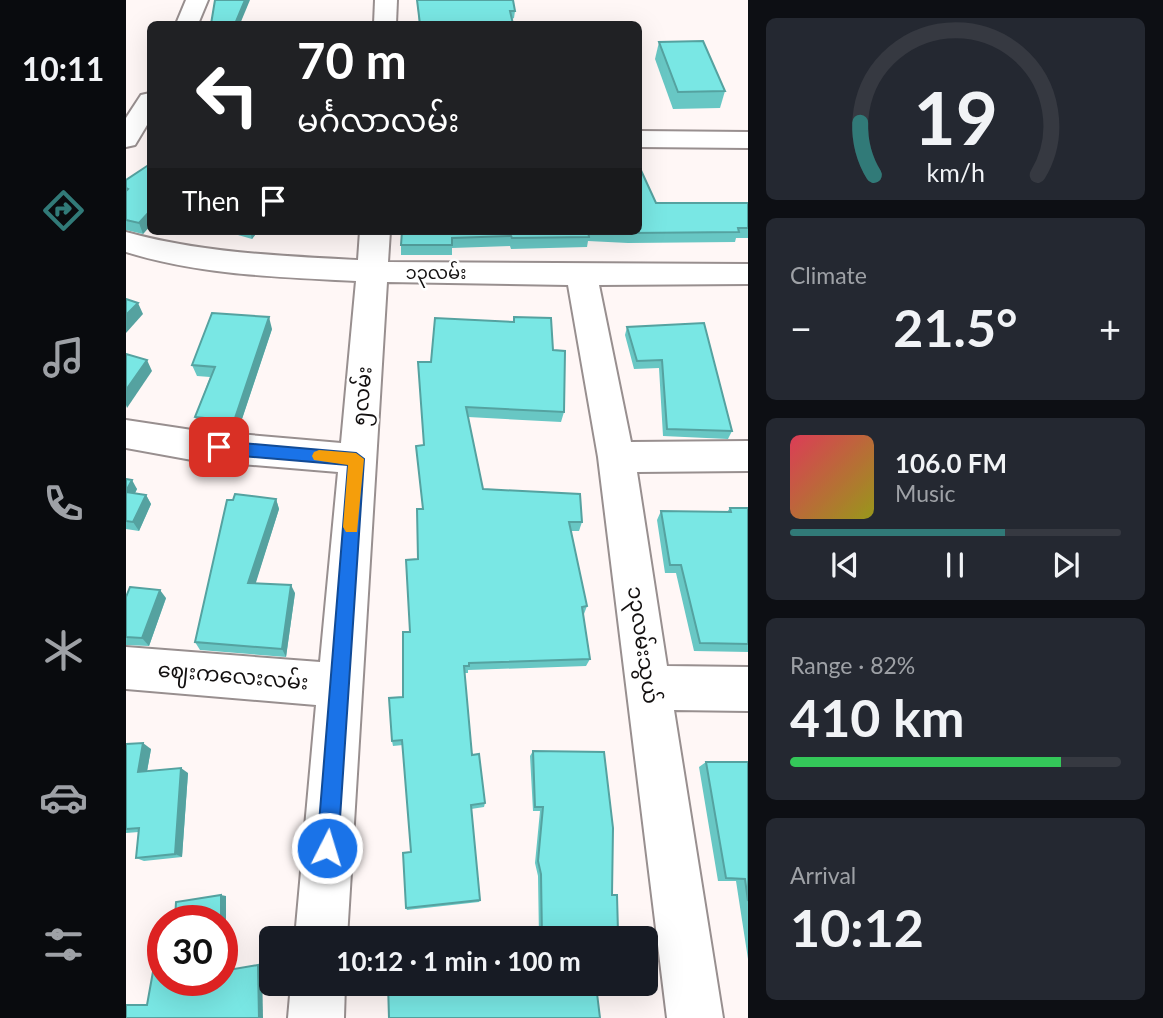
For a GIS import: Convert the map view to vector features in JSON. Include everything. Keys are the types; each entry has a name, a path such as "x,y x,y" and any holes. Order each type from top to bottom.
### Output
{"street":[{"path":"188,21 197,0"},
{"path":"385,21 386,0"},
{"path":"126,139 147,105"},
{"path":"642,139 748,140"},
{"name":"၅လမ်း","path":"322,926 375,235"},
{"name":"၁၃လမ်း","path":"126,242 200,258 373,272 748,274"},
{"name":"၁၃လမ်းသွယ်","path":"581,274 616,457 695,1018"},
{"path":"126,434 192,445 356,459"},
{"path":"616,457 748,456"},
{"name":"ဈေးကလေးလမ်း","path":"126,668 340,685"},
{"path":"649,688 748,689"},
{"path":"316,1018 317,996"}],"building":[{"path":"215,0 245,0 236,21 212,21"},
{"path":"417,0 513,0 515,11 510,11 512,21 420,21"},
{"path":"703,41 725,91 678,92 659,42"},
{"path":"147,166 147,214 139,223 126,220 126,180"},
{"path":"642,173 656,203 748,203 748,228 738,228 739,232 642,233"},
{"path":"402,235 589,237 452,238 452,245 401,245"},
{"path":"126,299 138,303 126,315"},
{"path":"212,313 269,317 234,421 195,417 215,367 192,365"},
{"path":"514,317 551,318 553,350 565,351 564,412 466,407 483,489 580,494 582,522 569,522 587,606 582,607 590,659 469,663 469,666 464,666 472,755 479,754 485,803 471,805 480,900 406,908 403,853 411,852 402,740 392,741 389,698 403,697 403,632 410,632 406,560 418,559 417,509 423,509 416,446 424,445 418,362 431,362 435,318 514,322"},
{"path":"704,323 732,431 667,429 662,360 637,361 627,327"},
{"path":"126,354 147,360 126,390"},
{"path":"126,479 132,480 126,491"},
{"path":"126,492 146,495 133,522 126,521"},
{"path":"235,494 276,499 248,583 291,585 282,649 195,642 227,500 233,500"},
{"path":"730,508 748,508 748,644 700,643 681,565 670,565 661,511 731,512"},
{"path":"130,587 160,590 142,638 126,637 126,597"},
{"path":"143,743 138,772 181,768 175,854 136,858 139,828 126,829 126,744"},
{"path":"533,751 604,752 613,828 612,895 617,895 618,926 542,926 541,874 538,861 543,807 535,807"},
{"path":"706,762 748,762 748,901 745,879 726,878"},
{"path":"221,895 221,905 176,905 176,902"},
{"path":"258,965 259,1018 126,1018 126,1005 147,1005 149,996 238,996 238,968"},
{"path":"388,996 597,996 600,1018 389,1018"}],"slow traffic":[{"path":"319,456 356,459 351,527"}],"route":[{"path":"219,447 356,459 327,848"}]}
